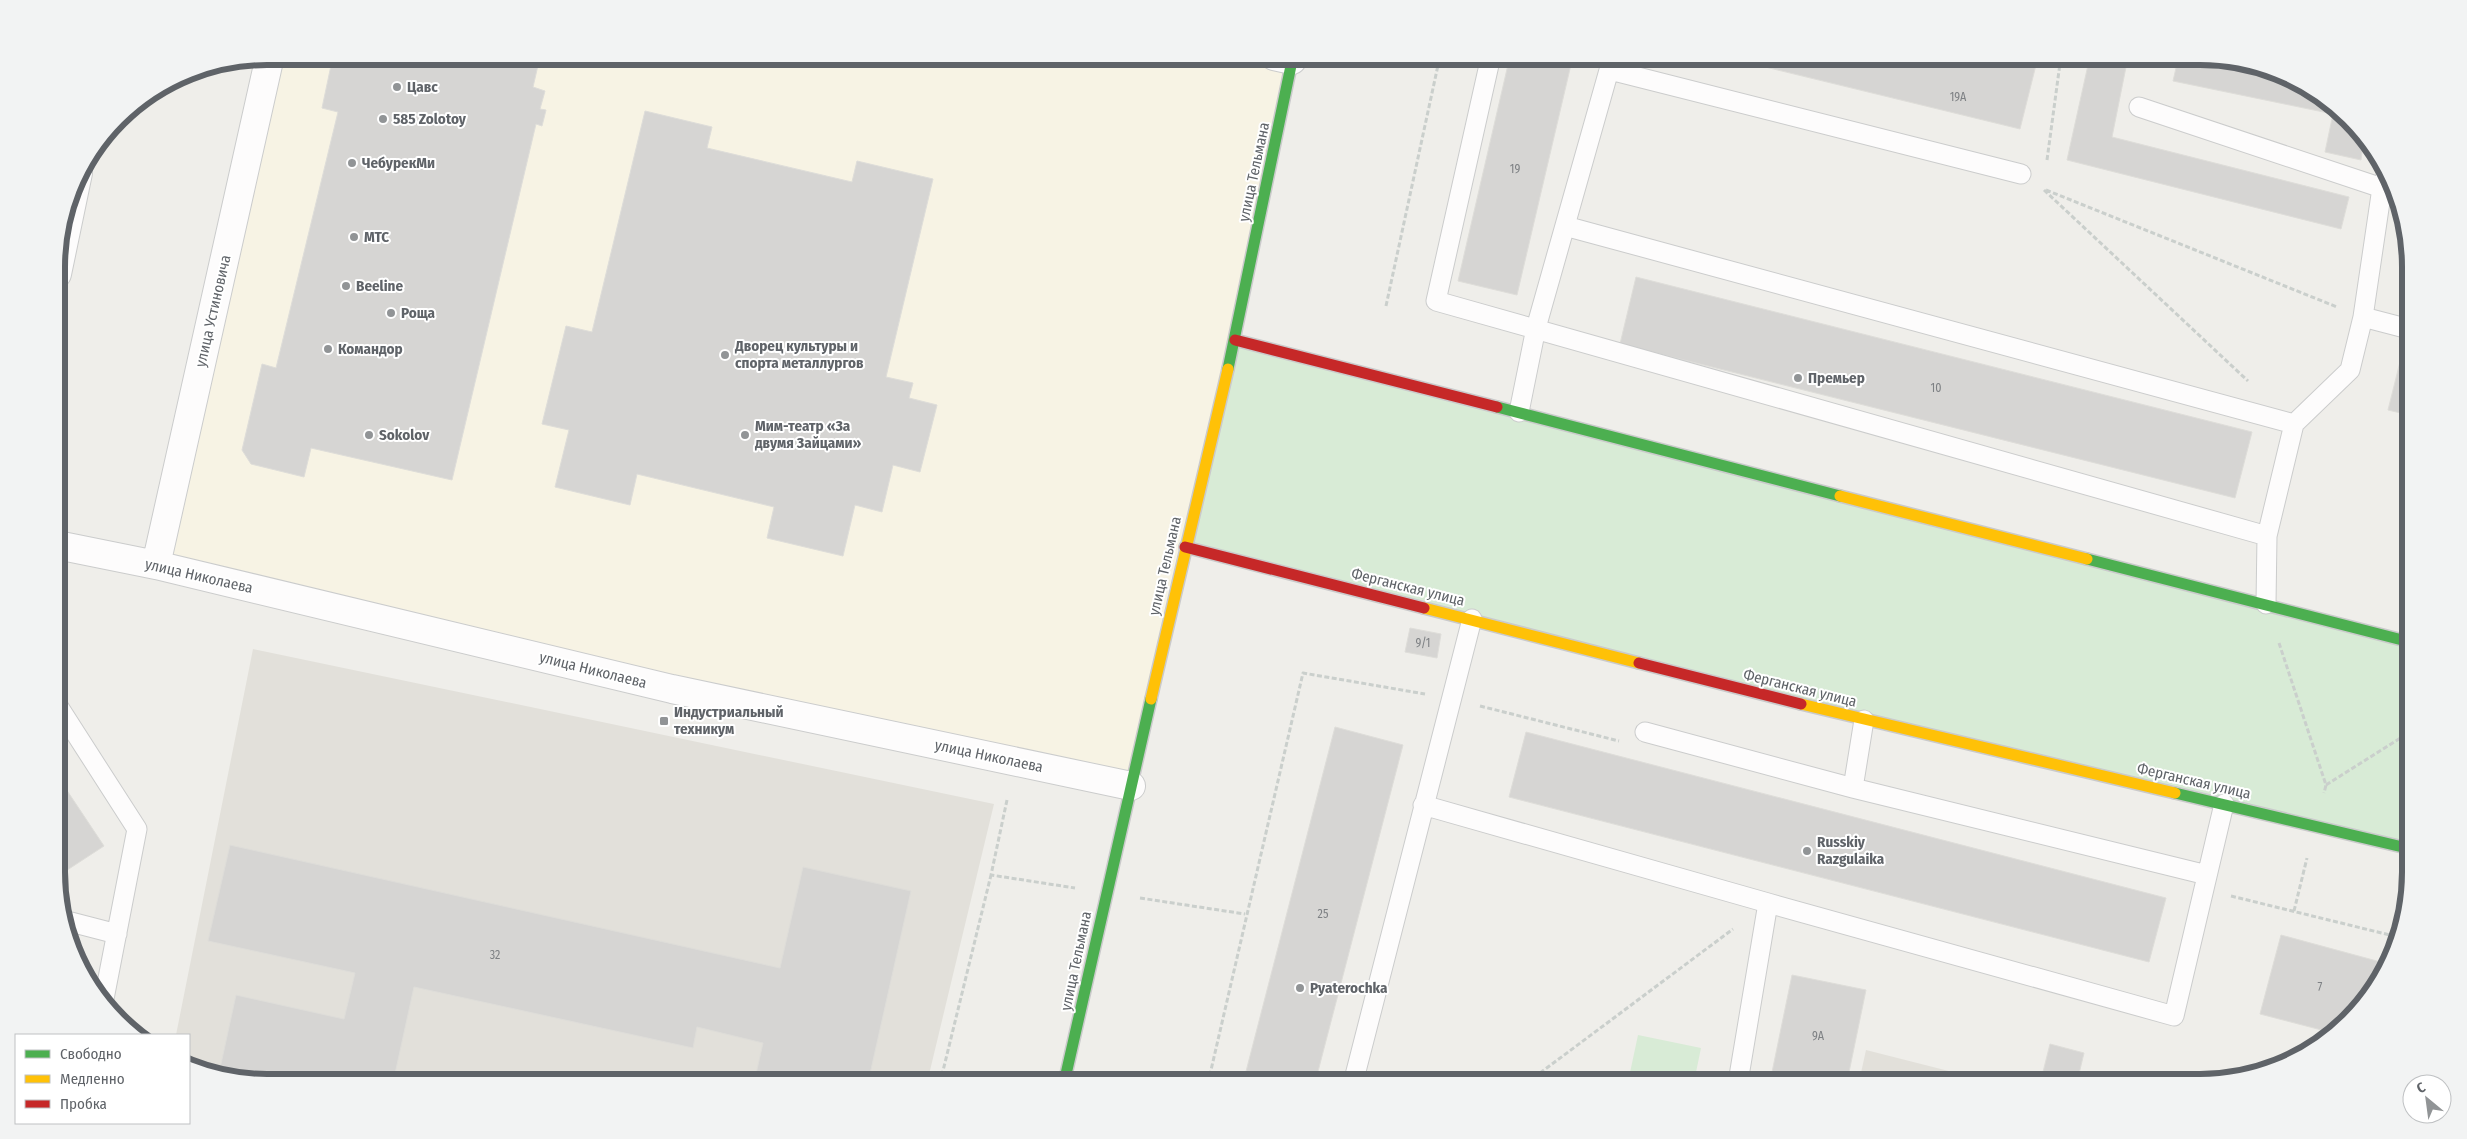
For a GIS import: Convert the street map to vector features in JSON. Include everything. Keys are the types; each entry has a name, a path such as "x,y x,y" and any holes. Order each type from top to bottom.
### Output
{"street":[{"name":"улица Устиновича","path":"156,565 268,65"},
{"name":"улица Тельмана","path":"1066,1074 1185,547 1234,340 1285,65"},
{"path":"1234,340 2402,640"},
{"name":"улица Николаева","path":"65,547 156,565 672,689 1131,786"},
{"name":"Ферганская улица","path":"1185,547 1864,720 2402,847"}],"lane":[{"path":"1489,65 1436,301 2267,536"},
{"path":"1519,412 1536,328 1610,65"},
{"path":"1618,65 2021,174"},
{"path":"2139,107 2382,180"},
{"path":"2266,604 2267,536 2294,424 2350,370 2363,317 2384,185"},
{"path":"1565,226 2294,424"},
{"path":"2363,317 2402,326"},
{"path":"1356,1074 1423,805 1472,619"},
{"path":"65,717 137,829 105,993"},
{"path":"1853,788 1864,720"},
{"path":"1644,732 1853,788 2207,875"},
{"path":"1423,805 1768,904 2174,1016 2224,804"},
{"path":"1739,1074 1768,904"},
{"path":"72,922 117,934"}],"path":[{"path":"1386,306 1438,65"},
{"path":"2043,189 2060,65"},
{"path":"2021,174 2043,189 2251,384"},
{"path":"2043,189 2363,317"},
{"path":"2266,604 2326,785 2294,911"},
{"path":"1210,1074 1303,673"},
{"path":"2326,785 2402,737"},
{"path":"942,1074 990,875"},
{"path":"1539,1074 1768,904"}],"shaded area":[{"path":"268,65 1291,65 1131,786 156,565"},
{"path":"253,649 994,804 929,1074 254,1074 227,1070 190,1059 190,1034 176,1034"},
{"path":"1866,1050 1960,1074 1861,1074"}],"green space":[{"path":"1235,340 2402,640 2402,847 1185,547"},
{"path":"1638,1035 1701,1048 1696,1074 1630,1074"}],"building":[{"name":"Роща","path":"331,65 538,65 533,87 545,91 540,109 546,110 542,126 536,124 452,480 311,448 304,477 251,464 242,450 262,364 276,368 338,112 322,108"},
{"path":"1508,65 1571,65 1517,295 1458,281"},
{"path":"1757,65 2036,65 2020,129"},
{"path":"2088,65 2126,65 2112,137 2349,197 2341,229 2067,160"},
{"path":"2163,65 2213,65 2252,72 2277,80 2301,92 2331,114 2173,81 2176,68"},
{"name":"Дворец культуры и спорта металлургов","path":"645,111 712,127 707,148 852,182 857,161 933,179 886,377 913,383 909,398 937,405 920,472 893,465 882,512 855,505 843,556 767,538 774,507 637,474 630,505 555,487 569,430 542,424 566,326 592,332"},
{"path":"2333,115 2363,148 2361,160 2325,152"},
{"path":"1636,277 2252,432 2235,498 1620,344"},
{"path":"2402,354 2402,413 2388,410"},
{"path":"1410,628 1441,634 1437,658 1405,652"},
{"path":"1335,727 1403,745 1317,1074 1245,1074"},
{"path":"1526,732 2166,898 2149,962 1509,797"},
{"path":"65,788 104,846 65,871"},
{"path":"230,845 780,968 803,867 911,891 870,1074 756,1074 763,1043 697,1027 693,1048 414,987 395,1074 254,1074 227,1070 220,1068 236,995 344,1019 355,973 208,941"},
{"path":"2281,935 2381,962 2368,984 2352,1005 2325,1031 2260,1014"},
{"path":"1792,975 1866,990 1849,1074 1772,1074"},
{"path":"2050,1044 2084,1053 2079,1074 2042,1074"}],"traffic: fast":[{"path":"1228,369 1291,65"},
{"path":"1497,407 1840,496"},
{"path":"2087,559 2402,640"},
{"path":"1066,1074 1151,699"},
{"path":"2175,793 2402,847"}],"traffic: slow":[{"path":"1151,699 1228,369"},
{"path":"1840,496 2087,559"},
{"path":"1424,608 1639,663"},
{"path":"1801,704 2175,793"}],"traffic: jam":[{"path":"1235,340 1497,407"},
{"path":"1185,547 1424,608"},
{"path":"1639,663 1801,704"}],"place":[{"name":"Цавс","path":"397,87"},
{"name":"585 Zolotoy","path":"383,119"},
{"name":"ЧебурекМи","path":"352,163"},
{"name":"МТС","path":"354,237"},
{"name":"Beeline","path":"346,286"},
{"name":"Роща","path":"391,313"},
{"name":"Командор","path":"328,349"},
{"name":"Дворец культуры и спорта металлургов","path":"725,355"},
{"name":"Премьер","path":"1798,378"},
{"name":"Sokolov","path":"369,435"},
{"name":"Мим-театр «За двумя Зайцами»","path":"745,435"},
{"name":"Индустриальный техникум","path":"664,721"},
{"name":"Russkiy Razgulaika","path":"1807,851"},
{"name":"Pyaterochka","path":"1300,988"}]}
